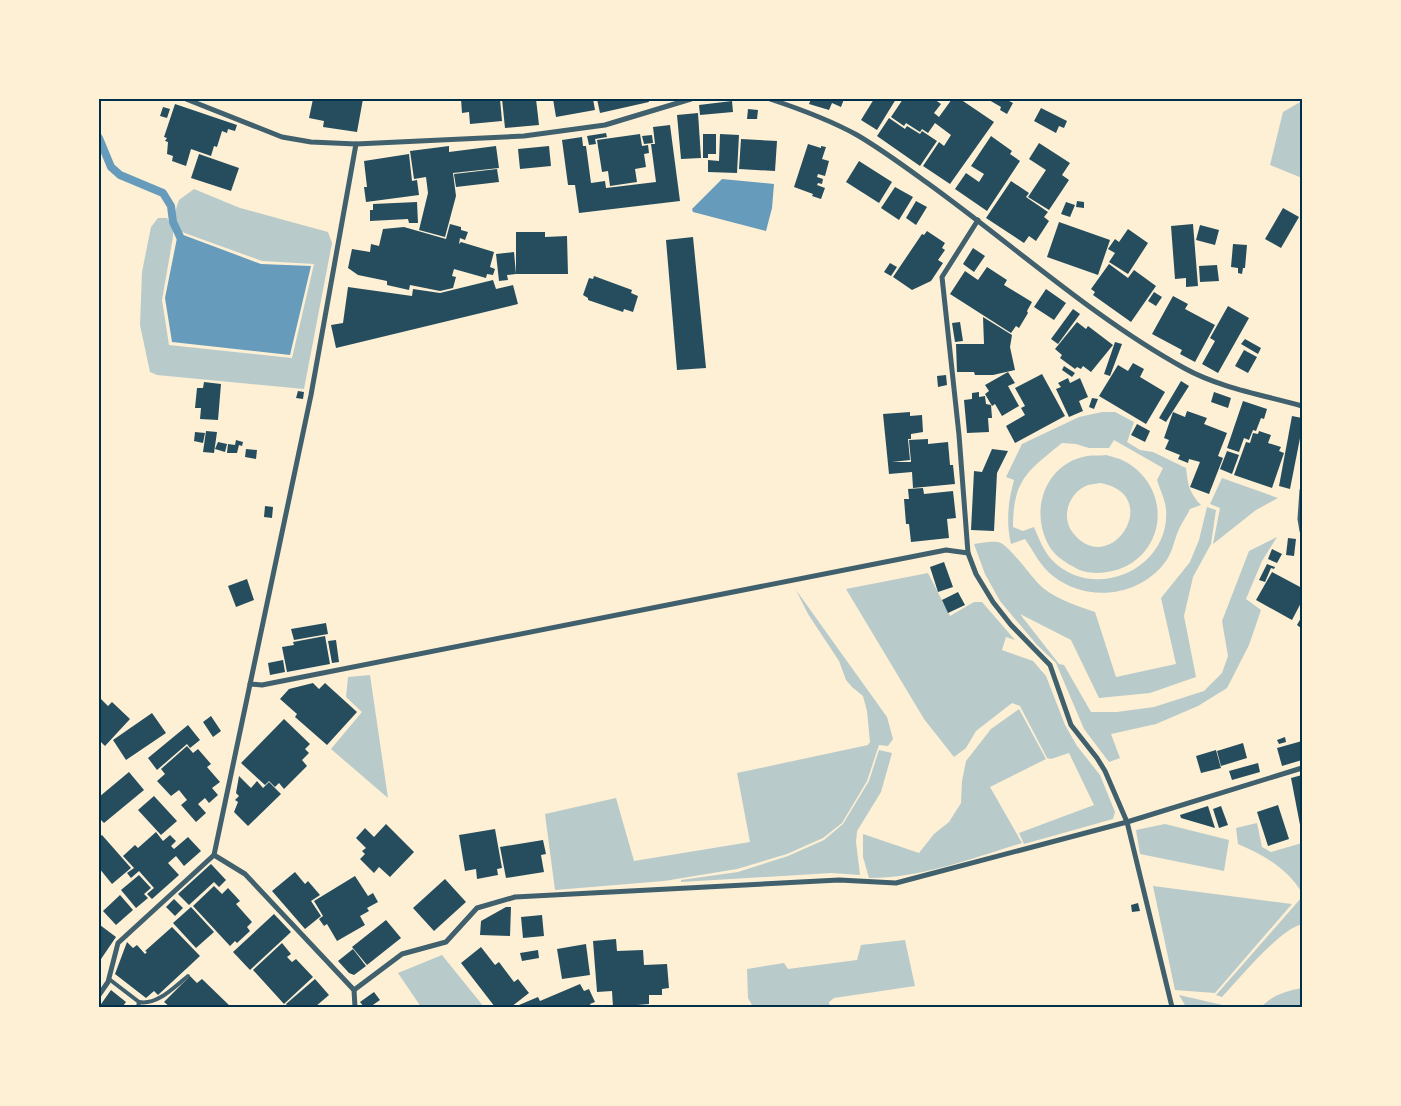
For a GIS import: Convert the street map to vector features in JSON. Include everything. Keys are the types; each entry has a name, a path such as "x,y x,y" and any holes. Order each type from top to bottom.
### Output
{"street":[{"path":"186,99 282,137 311,142 356,144 515,137 605,125 691,99"},
{"path":"770,99 798,108 856,135 887,154 978,220 1086,304 1146,346 1208,379 1302,406"},
{"path":"99,996 109,979 118,943 214,854 311,395 356,144"},
{"path":"978,220 942,277 959,435 968,553 976,574 993,602 1011,625 1050,665 1071,725 1105,771 1127,822 1172,1007"},
{"path":"1302,490 1300,519 1302,531"},
{"path":"250,684 262,685 946,550 968,553"},
{"path":"354,990 402,954 446,942 477,908 515,897 840,880 896,883 1127,822 1302,768"},
{"path":"214,854 246,874 354,990 355,1007"}],"lane":[{"path":"109,979 138,1005 154,1001 188,976"}],"shaded area":[{"path":"1302,101 1302,178 1270,165 1283,112"},
{"path":"194,189 240,208 328,232 332,243 304,389 157,375 150,372 140,325 142,272 151,227 158,218 167,218 173,229 162,300 169,345 292,358 314,264 262,261 179,231 175,220 175,212 179,200"},
{"path":"1102,412 1115,412 1134,422 1127,442 1140,450 1153,452 1186,468 1190,488 1201,505 1190,509 1179,529 1166,561 1155,573 1128,589 1097,593 1067,585 1044,568 1025,539 1011,544 1008,512 1014,480 1006,477 1022,444 1079,417","holes":["1114,440 1163,468 1157,480 1166,509 1164,530 1156,548 1143,563 1127,573 1108,579 1088,579 1069,573 1052,560 1034,527 1023,531 1013,527 1016,498 1025,478 1040,461 1062,443 1076,444 1089,448 1109,448"]},
{"path":"1106,455 1127,463 1147,481 1154,495 1157,524 1153,538 1146,550 1135,560 1122,568 1107,572 1081,571 1065,562 1049,546 1042,529 1040,515 1042,501 1052,477 1061,467 1073,460 1087,456","holes":["1100,483 1119,490 1129,502 1130,516 1125,530 1115,541 1102,547 1088,545 1073,533 1069,527 1067,513 1071,499 1081,488 1091,484"]},
{"path":"1222,478 1278,498 1256,510 1213,544 1220,508 1210,504"},
{"path":"1207,507 1216,510 1211,544 1193,577 1184,616 1196,677 1150,693 1099,698 1071,640 1020,614 1059,664 1064,665 1091,712 1117,712 1154,707 1204,691 1222,673 1228,656 1222,621 1249,551 1277,537 1262,561 1246,599 1261,610 1249,645 1227,688 1198,706 1156,724 1111,734 1120,758 1109,762 1084,729 1056,663 1037,645 1000,601 985,574 974,544 998,542 1003,544 1043,588 1075,605 1095,612 1116,677 1176,664 1161,598 1190,562 1199,540"},
{"path":"928,573 950,616 974,602 982,602 1015,640 1006,637 1002,650 1033,661 1046,676 1065,725 1077,746 1100,775 1115,812 1113,819 1024,844 1019,833 1094,805 1069,753 1051,759 1047,758 1020,706 1012,703 976,731 966,748 954,757 924,719 846,589"},
{"path":"796,590 887,717 893,739 888,746 879,745 867,781 842,823 823,838 787,854 737,869 664,881 555,890 545,814 616,798 634,861 750,842 737,773 868,745 870,742 867,711 863,696 846,680 839,661 808,614"},
{"path":"370,675 388,798 331,749 362,712 346,697 348,677"},
{"path":"1019,709 1046,759 990,787 1022,843 928,871 908,875 869,878 863,857 863,834 919,853 934,834 949,822 961,803 962,781 966,761 991,729"},
{"path":"879,750 892,753 881,792 857,831 856,842 860,875 831,873 681,882 681,880 738,872 788,856 824,840 843,824 869,781"},
{"path":"1257,823 1262,847 1271,852 1302,843 1302,893 1282,870 1257,853 1238,844 1236,828"},
{"path":"1165,824 1229,840 1224,871 1140,854 1136,830"},
{"path":"1153,886 1292,904 1215,993 1175,990"},
{"path":"1302,897 1302,924 1282,935 1271,945 1222,997 1216,995"},
{"path":"905,940 915,986 834,998 829,1002 830,1007 753,1007 748,998 747,969 784,963 788,969 857,960 861,945"},
{"path":"442,955 484,1007 421,1007 398,973"},
{"path":"1302,988 1302,1007 1261,1007 1270,999 1280,994"},
{"path":"1179,995 1231,1007 1186,1007"}],"water":[{"path":"722,179 774,184 772,208 766,231 693,212 692,209"},
{"path":"178,233 261,264 311,266 290,355 172,342 165,298"}],"building":[{"path":"313,99 363,99 357,132 323,127 324,121 309,118"},
{"path":"461,99 500,99 502,121 470,124 469,112 462,113"},
{"path":"502,99 536,99 539,125 505,128"},
{"path":"553,99 593,99 595,110 556,117"},
{"path":"597,99 648,99 649,102 600,113"},
{"path":"811,99 844,99 841,107 832,103 829,110 809,104"},
{"path":"874,99 896,99 877,130 861,120"},
{"path":"903,99 934,99 941,104 934,113 939,117 952,99 960,99 994,122 950,184 923,166 939,142 944,146 951,135 935,123 928,133 922,129 920,132 906,123 904,126 891,117"},
{"path":"990,99 1005,99 1013,103 1007,114 1000,110 1001,107"},
{"path":"732,101 733,112 700,115 699,105"},
{"path":"175,104 237,125 235,131 228,129 227,133 222,131 217,147 214,146 211,156 191,149 186,166 172,161 173,156 167,154 168,142 165,141 167,138 164,137"},
{"path":"163,107 170,109 167,118 160,116"},
{"path":"1041,108 1067,121 1064,128 1059,126 1056,133 1034,121"},
{"path":"748,109 758,110 757,119 747,119"},
{"path":"698,113 701,158 681,159 677,115"},
{"path":"889,118 905,129 907,126 920,134 922,131 937,141 920,166 877,136"},
{"path":"670,125 680,201 579,213 575,185 568,185 562,140 582,137 583,146 586,146 591,183 605,181 606,188 656,182 651,144 655,144 653,127"},
{"path":"606,133 607,137 595,139 596,144 589,145 587,136"},
{"path":"640,134 642,146 648,145 649,153 644,154 646,167 635,169 637,182 610,186 608,171 602,172 597,140"},
{"path":"703,134 716,134 716,154 708,154 708,158 703,158"},
{"path":"720,134 739,135 737,173 708,172 708,160 719,161"},
{"path":"652,135 653,143 644,144 642,136"},
{"path":"991,136 1012,151 1010,154 1020,161 987,211 955,189 966,173 979,182 984,174 971,166"},
{"path":"741,139 777,141 775,171 739,169"},
{"path":"1039,143 1070,163 1062,175 1069,180 1049,210 1028,197 1046,170 1029,159"},
{"path":"808,144 821,148 821,146 826,147 822,159 829,161 825,176 818,174 817,177 823,179 822,184 818,183 817,185 825,188 821,199 794,187"},
{"path":"449,146 449,152 496,146 499,168 453,173 456,196 445,237 419,230 428,193 426,177 414,179 410,151"},
{"path":"549,146 551,166 520,169 518,149"},
{"path":"199,154 239,168 231,191 191,178"},
{"path":"409,154 412,181 417,180 419,195 366,202 364,187 367,187 364,161"},
{"path":"859,161 892,182 879,203 846,182"},
{"path":"497,169 499,182 456,187 454,174"},
{"path":"1011,181 1029,193 1026,197 1048,212 1044,217 1049,221 1036,241 1029,236 1024,243 986,218"},
{"path":"895,187 913,197 899,220 881,208"},
{"path":"916,201 927,207 916,225 906,218"},
{"path":"1077,201 1084,202 1084,208 1076,207"},
{"path":"417,202 418,223 409,223 408,219 370,221 370,210 373,210 373,204"},
{"path":"1066,202 1075,205 1070,217 1061,214"},
{"path":"1283,208 1299,217 1281,248 1265,239"},
{"path":"1059,222 1110,240 1098,275 1047,257"},
{"path":"450,224 461,227 461,230 468,232 465,240 460,238 459,244 461,242 494,252 490,267 495,269 493,275 487,274 486,278 454,269 452,276 456,277 453,288 440,291 410,285 409,290 387,285 387,281 358,275 348,268 352,249 370,252 371,244 379,246 383,229 404,227 446,239"},
{"path":"1193,224 1198,286 1186,287 1186,278 1175,279 1171,226"},
{"path":"1200,225 1219,230 1215,245 1196,240"},
{"path":"1128,229 1148,243 1128,274 1109,262 1115,253 1108,249 1115,239 1119,242"},
{"path":"927,231 945,243 942,248 945,250 938,260 943,263 931,281 912,290 893,277 922,234 924,235"},
{"path":"516,232 545,232 545,237 567,236 568,274 516,274"},
{"path":"693,237 706,368 677,370 666,240"},
{"path":"1233,244 1247,245 1245,268 1243,268 1242,274 1238,273 1238,268 1231,267"},
{"path":"973,248 985,256 974,272 963,264"},
{"path":"514,252 516,274 507,275 508,280 499,281 496,254"},
{"path":"890,263 897,267 891,276 884,272"},
{"path":"1109,264 1128,278 1134,270 1156,286 1131,322 1093,295 1095,292 1091,289"},
{"path":"1217,265 1219,281 1200,282 1199,266"},
{"path":"987,267 1007,280 1004,285 1032,302 1019,328 1016,326 1011,333 950,294 965,271 978,280"},
{"path":"594,276 632,290 631,293 638,296 633,312 624,309 623,312 588,300 583,295 589,278 593,279"},
{"path":"493,280 496,289 513,285 518,304 336,348 331,325 343,323 348,287 412,296 413,289 440,293"},
{"path":"1046,289 1066,303 1054,320 1034,307"},
{"path":"1154,292 1162,297 1156,306 1148,301"},
{"path":"1173,296 1188,304 1185,309 1215,325 1195,362 1180,354 1182,350 1152,334"},
{"path":"1228,306 1249,318 1218,373 1202,364 1215,341 1210,338"},
{"path":"1073,309 1080,314 1058,344 1051,339"},
{"path":"983,317 1012,335 1010,347 1015,370 993,375 957,372 956,344 984,344"},
{"path":"960,322 963,341 955,342 952,323"},
{"path":"1077,322 1086,329 1088,326 1113,345 1091,372 1083,366 1081,369 1077,367 1075,369 1060,358 1062,355 1055,349"},
{"path":"1245,339 1261,348 1258,354 1241,344"},
{"path":"1115,342 1122,344 1110,376 1104,374"},
{"path":"1244,350 1257,357 1248,373 1235,366"},
{"path":"1133,363 1144,369 1140,377 1165,392 1146,424 1099,396 1118,365 1128,371"},
{"path":"1064,366 1075,373 1072,377 1062,370"},
{"path":"1008,372 1015,383 1008,386 1019,406 1002,416 995,404 992,406 985,394 989,391 985,385"},
{"path":"1042,374 1065,416 1015,443 1006,426 1025,415 1021,408 1025,406 1015,388"},
{"path":"946,375 947,385 938,387 937,376"},
{"path":"1068,378 1070,383 1080,378 1088,397 1079,401 1083,411 1069,417 1056,389 1061,387 1058,383"},
{"path":"1181,381 1189,386 1166,422 1159,418"},
{"path":"204,382 221,384 218,420 200,419 201,408 195,408 197,388 203,388"},
{"path":"298,391 304,392 303,399 296,398"},
{"path":"979,392 979,397 985,396 986,404 991,405 992,418 988,418 989,432 967,433 964,400 972,399 972,393"},
{"path":"1214,392 1231,398 1228,408 1211,402"},
{"path":"1092,398 1098,399 1094,409 1089,407"},
{"path":"1243,401 1267,409 1264,419 1261,418 1256,431 1253,430 1249,440 1244,438 1239,452 1227,448"},
{"path":"1187,411 1207,418 1204,424 1227,433 1218,456 1223,458 1209,494 1190,487 1200,462 1189,459 1188,463 1178,459 1180,455 1165,449 1169,440 1164,438 1173,412 1185,417"},
{"path":"910,412 910,416 922,415 923,432 911,434 911,439 908,439 910,460 892,462 911,462 909,440 928,439 928,444 948,442 950,465 953,465 955,484 913,488 912,472 889,474 883,414"},
{"path":"1292,416 1302,418 1302,428 1290,489 1279,486"},
{"path":"1137,424 1150,431 1145,442 1131,435"},
{"path":"206,431 217,432 214,453 203,452"},
{"path":"1259,431 1271,435 1268,443 1281,447 1279,451 1284,453 1272,488 1234,475 1246,442 1250,443 1253,433 1258,434"},
{"path":"195,432 205,433 203,443 194,441"},
{"path":"236,440 243,442 242,446 239,445 237,453 227,453 228,444 235,445"},
{"path":"218,442 227,444 225,452 215,449"},
{"path":"246,449 257,450 256,459 245,457"},
{"path":"992,449 1008,451 997,473 994,531 971,530 974,471 982,472"},
{"path":"1227,451 1239,455 1232,474 1220,469"},
{"path":"923,488 924,494 953,491 956,518 947,519 949,538 911,542 909,524 906,524 904,499 909,499 908,489"},
{"path":"265,506 273,507 272,518 264,517"},
{"path":"1288,538 1296,539 1294,556 1286,555"},
{"path":"1272,549 1282,554 1277,563 1268,559"},
{"path":"944,562 953,587 938,592 930,567"},
{"path":"1267,564 1275,567 1274,569 1271,568 1265,582 1259,580"},
{"path":"1272,572 1302,588 1302,601 1292,620 1256,600"},
{"path":"247,579 254,600 236,607 228,586"},
{"path":"958,592 965,605 948,613 942,600"},
{"path":"1302,616 1302,626 1301,628 1297,625"},
{"path":"326,623 328,634 294,640 291,629"},
{"path":"325,636 330,664 287,672 282,647 294,645 293,642"},
{"path":"336,640 339,662 332,663 328,641"},
{"path":"283,660 285,672 270,675 268,663"},
{"path":"313,683 319,689 325,683 357,712 327,745 295,717 297,714 280,699 289,689"},
{"path":"99,697 108,706 112,702 130,719 105,746 99,740"},
{"path":"152,713 166,733 126,760 113,740"},
{"path":"211,716 221,731 213,737 203,722"},
{"path":"284,719 310,744 305,749 309,753 302,760 307,766 284,789 279,783 275,787 269,781 265,785 241,763"},
{"path":"188,725 200,740 190,748 187,744 157,770 148,758"},
{"path":"1285,737 1286,742 1279,744 1277,740"},
{"path":"1302,741 1302,760 1282,766 1277,748"},
{"path":"1243,743 1247,758 1221,766 1217,751"},
{"path":"187,746 193,753 198,749 211,764 207,767 220,782 212,788 218,795 209,803 205,798 198,804 206,813 196,822 181,805 187,800 179,790 171,796 157,781 165,774 161,769"},
{"path":"1216,750 1221,768 1201,773 1196,756"},
{"path":"1258,763 1260,772 1232,780 1229,771"},
{"path":"129,772 144,790 104,823 99,818 99,797"},
{"path":"1302,775 1302,830 1301,830 1291,778"},
{"path":"239,776 251,788 257,781 263,788 269,782 281,794 248,826 234,812 238,802 235,800 239,796 236,793"},
{"path":"154,796 177,821 161,835 138,810"},
{"path":"1278,805 1289,839 1268,846 1257,812"},
{"path":"1208,806 1215,828 1181,818 1180,815"},
{"path":"1221,806 1228,825 1219,828 1213,809"},
{"path":"386,824 414,852 390,877 379,867 374,873 360,859 365,854 362,851 366,848 356,838 365,828 374,837"},
{"path":"495,829 502,868 497,869 498,875 477,879 476,869 465,871 459,835"},
{"path":"156,832 163,841 170,835 176,841 171,846 174,849 188,837 201,851 184,866 176,856 168,863 179,875 152,899 147,894 154,888 139,871 131,878 127,873 134,868 123,856 135,845 138,848"},
{"path":"102,835 131,868 112,884 99,868 99,837"},
{"path":"543,840 546,854 541,855 544,872 506,878 500,847"},
{"path":"211,864 226,880 219,887 214,882 189,905 178,894"},
{"path":"295,872 305,884 308,881 320,895 311,901 321,916 305,929 272,891"},
{"path":"139,875 151,888 144,894 148,898 136,908 121,890"},
{"path":"355,876 368,896 373,893 378,902 367,908 369,911 360,916 365,925 337,941 327,924 324,926 319,919 323,916 314,901"},
{"path":"445,879 466,902 434,931 413,908"},
{"path":"214,886 222,894 228,888 240,901 236,904 252,922 247,927 250,931 237,943 235,941 230,946 193,906"},
{"path":"120,895 133,910 116,925 103,911"},
{"path":"174,899 183,908 175,916 166,907"},
{"path":"1138,903 1140,911 1132,912 1131,905"},
{"path":"191,907 214,932 196,948 173,923"},
{"path":"506,907 511,907 510,936 480,935 481,921"},
{"path":"274,914 291,932 250,970 233,952"},
{"path":"542,915 544,936 523,938 521,917"},
{"path":"386,920 401,938 367,965 352,947"},
{"path":"100,925 116,937 99,962 99,927"},
{"path":"172,927 200,956 158,995 154,991 146,998 115,974 127,942 133,948 137,945 145,954 147,952 145,951"},
{"path":"616,939 617,951 643,950 644,965 667,964 669,988 662,989 662,995 649,995 649,1004 613,1007 612,991 597,992 593,941"},
{"path":"282,943 291,954 287,957 292,962 296,959 313,977 284,1004 253,970"},
{"path":"586,944 590,975 562,979 557,949"},
{"path":"481,947 495,965 499,962 514,982 518,979 529,993 511,1007 495,1007 461,963"},
{"path":"353,949 366,966 354,975 349,973 338,961"},
{"path":"538,950 539,958 522,961 520,953"},
{"path":"190,976 197,983 202,979 231,1007 170,1007 164,1002"},
{"path":"315,979 329,995 315,1007 288,1007 286,1004"},
{"path":"580,984 584,991 589,989 595,1002 590,1004 591,1007 520,1007 519,1005 538,997 540,1001"},
{"path":"111,990 126,1002 123,1006 125,1007 99,1007"},
{"path":"374,992 380,1000 370,1007 364,1007 360,1002"}],"waterway":[{"path":"99,138 111,167 120,175 163,193 171,206 173,222 181,239"}]}
